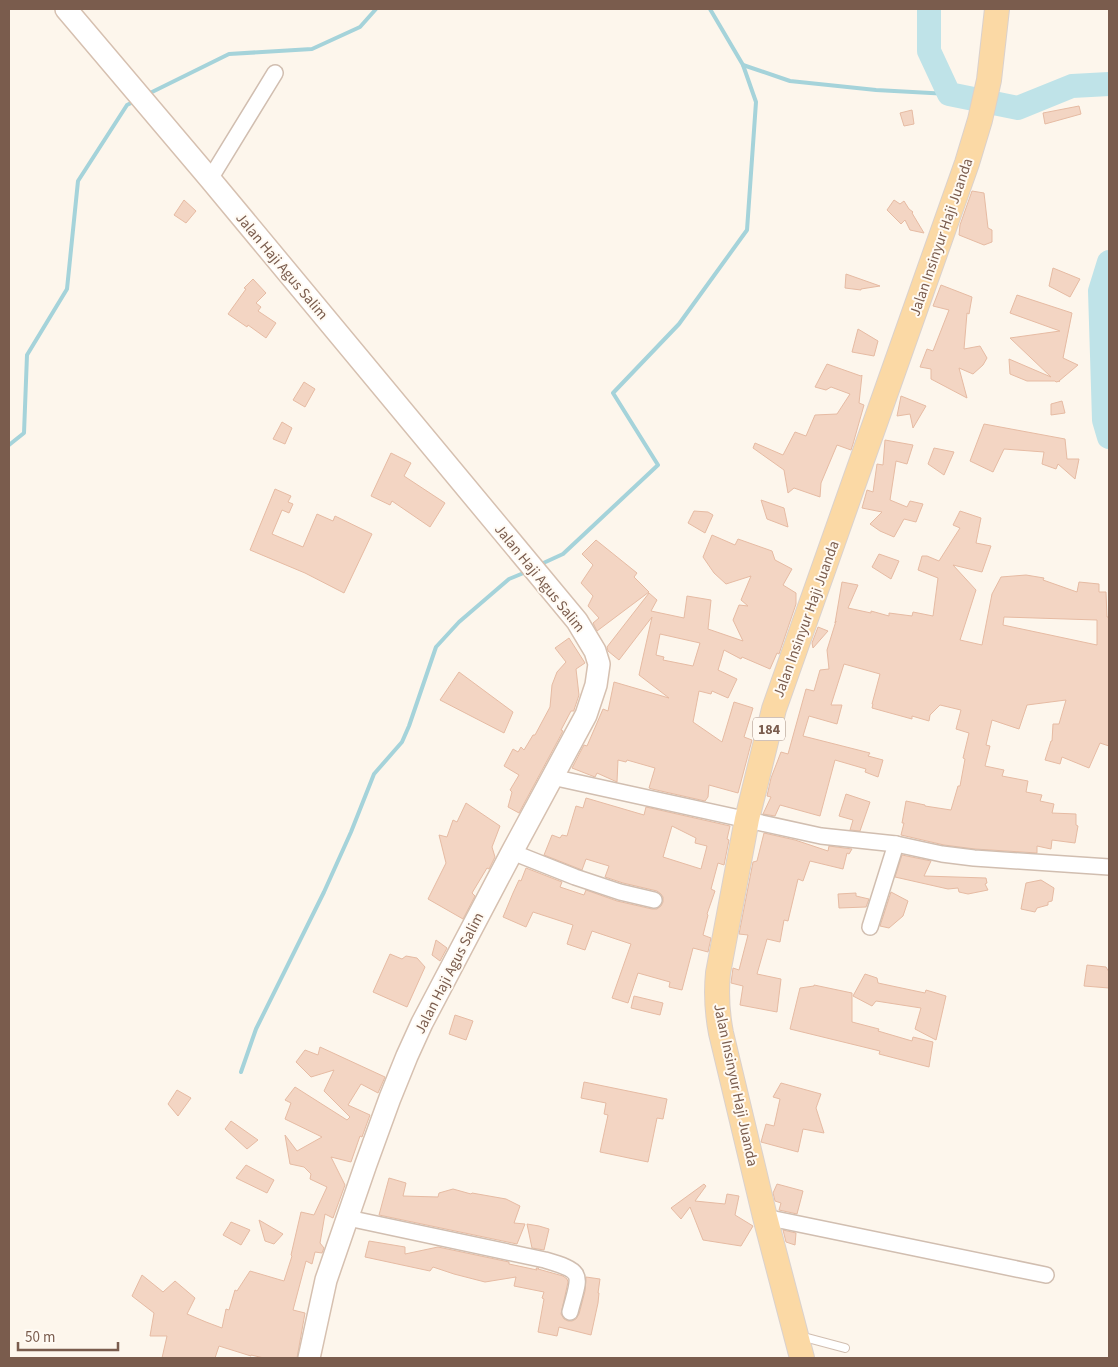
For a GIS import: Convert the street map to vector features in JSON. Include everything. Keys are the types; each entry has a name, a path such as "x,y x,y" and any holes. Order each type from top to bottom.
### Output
{"main road":[{"name":"Jalan Insinyur Haji Juanda","path":"802,1358 765,1217 719,1020 717,998 718,973 747,819 774,709 964,173 980,120 989,80 998,9"}],"street":[{"name":"Jalan Haji Agus Salim","path":"66,9 210,179 577,621 595,651 598,664 596,685 586,715 422,1022 407,1056 326,1280 309,1358"},
{"path":"210,179 275,73"},
{"path":"552,776 821,836 896,844 942,854 974,858 1109,867"},
{"path":"870,927 896,844"},
{"path":"512,852 575,877 620,892 654,900"},
{"path":"765,1217 1046,1275"},
{"path":"348,1218 545,1260 571,1269 577,1275 578,1281 570,1312"}],"lane":[{"path":"796,1335 845,1348"}],"building":[{"path":"1079,106 1081,114 1045,124 1043,113"},
{"path":"912,110 914,124 904,126 900,113"},
{"path":"972,191 984,193 988,228 992,230 992,242 984,245 959,235 960,225"},
{"path":"184,200 196,211 186,223 174,215"},
{"path":"894,200 900,204 904,201 913,212 924,233 910,230 905,220 901,224 887,210"},
{"path":"1053,268 1080,279 1070,297 1049,286"},
{"path":"846,274 880,286 861,290 845,288"},
{"path":"253,279 266,293 256,303 261,307 258,311 276,323 266,338 228,314 246,289 244,288"},
{"path":"941,285 972,297 969,314 967,313 964,349 980,346 987,358 983,365 973,374 959,368 967,398 931,379 931,369 920,367 927,349 933,351 949,310 933,306"},
{"path":"1017,295 1072,313 1063,358 1078,365 1060,381 1056,382 1027,381 1010,374 1009,359 1051,377 1010,338 1060,331 1010,313"},
{"path":"858,329 878,341 874,356 852,352"},
{"path":"827,364 862,375 859,403 864,405 853,444 851,450 837,445 821,483 820,497 794,488 788,493 784,470 753,448 755,443 783,455 795,432 806,436 815,415 837,414 850,394 831,387 826,390 815,387"},
{"path":"304,382 315,389 305,407 293,400"},
{"path":"901,396 926,406 913,428 910,414 897,416"},
{"path":"1062,401 1065,413 1051,415 1051,404"},
{"path":"282,422 292,428 285,444 273,439"},
{"path":"984,424 1065,439 1067,459 1079,459 1075,479 1058,464 1056,469 1042,464 1044,452 1004,449 993,472 970,461"},
{"path":"885,440 913,445 907,464 896,461 890,500 907,507 910,501 923,504 916,522 904,519 894,537 870,524 882,512 862,508 867,490 873,492 877,464 883,465"},
{"path":"934,448 954,452 944,475 928,464"},
{"path":"391,453 411,463 404,476 445,503 430,527 392,501 390,505 371,496"},
{"path":"275,489 291,496 288,502 293,504 289,513 282,510 272,534 303,547 317,514 333,521 335,516 372,534 344,593 305,573 250,550"},
{"path":"761,500 784,508 788,527 767,519"},
{"path":"694,511 708,512 713,515 705,533 688,523"},
{"path":"960,511 981,518 976,543 991,546 982,572 953,565 976,590 960,640 982,645 992,594 1001,577 1026,575 1044,578 1043,580 1077,592 1079,582 1099,584 1099,592 1106,592 1107,617 1109,617 1109,746 1100,743 1089,768 1062,757 1060,764 1045,760 1052,741 1053,724 1059,724 1066,700 1027,705 1019,729 992,720 986,745 990,746 985,766 1004,770 1002,776 1028,781 1026,792 1042,795 1040,801 1054,804 1052,813 1076,814 1076,825 1078,826 1075,843 1052,840 1051,849 1037,846 1037,853 944,845 901,835 906,801 951,810 958,786 960,786 965,759 963,758 969,733 956,729 961,710 940,705 930,715 929,721 912,716 912,719 872,708 880,674 844,664 831,705 842,705 837,724 809,716 803,736 870,753 868,756 883,760 878,777 865,772 866,769 835,760 820,816 780,805 775,816 763,814 771,797 767,796 771,778 781,752 788,754 806,689 814,691 820,670 829,669 827,650 836,621 835,623 842,582 858,585 848,608 889,616 889,613 912,616 913,612 933,616 938,578 918,570 922,556 939,561 960,528 953,525","holes":["1004,617 1097,620 1097,645 1003,625"]},
{"path":"712,535 735,545 738,539 772,551 775,560 792,569 783,585 796,593 796,604 779,654 777,653 770,669 742,657 741,659 724,650 718,670 737,679 728,698 712,691 711,694 699,691 693,722 722,742 734,702 753,708 744,737 752,740 738,793 709,785 708,797 705,801 652,789 649,788 655,768 627,760 626,762 618,760 617,782 597,773 595,777 572,768 584,745 587,746 603,709 608,711 614,682 669,698 639,675 652,617 619,660 608,651 607,647 649,593 657,600 651,611 684,618 687,596 711,600 708,629 743,641 733,620 739,605 748,606 741,600 751,576 726,584 714,573 703,557","holes":["660,634 700,643 693,666 663,660 664,657 656,655"]},
{"path":"596,540 637,573 634,577 649,592 597,631 593,623 599,618 588,606 593,596 581,583 593,565 582,554"},
{"path":"879,554 899,561 891,579 872,567"},
{"path":"818,627 828,631 813,648 812,643"},
{"path":"569,638 585,663 576,669 579,695 574,711 571,711 561,730 563,731 519,813 508,807 512,792 510,790 519,775 504,766 513,749 518,752 521,747 524,750 533,735 535,735 550,707 552,685 557,672 566,662 555,648"},
{"path":"459,672 513,712 504,733 440,700"},
{"path":"846,794 870,802 860,831 850,830 853,820 839,816"},
{"path":"586,798 644,815 646,807 730,826 724,865 718,863 711,889 715,891 707,914 703,935 711,938 708,952 693,948 682,990 669,987 670,982 638,973 628,1003 612,998 631,944 592,931 585,950 567,944 573,925 533,912 526,927 503,917 526,868 562,882 560,887 584,895 586,890 617,901 652,909 657,909 661,906 663,897 657,891 605,877 609,866 586,859 582,870 544,855 552,835 560,838 562,835 567,836 576,806 583,808","holes":["672,826 696,838 695,843 707,846 701,869 663,857"]},
{"path":"466,803 500,826 492,847 495,857 472,893 475,896 463,919 428,899 446,863 439,835 447,837 453,820 457,822"},
{"path":"764,833 795,840 828,851 829,846 852,849 849,854 847,853 843,869 810,861 803,881 798,879 788,921 784,920 780,942 767,939 757,974 781,979 777,1012 740,1005 743,986 731,983 733,968 739,970 748,935 739,934 753,862 757,861"},
{"path":"902,855 931,861 924,876 986,878 987,883 985,884 988,890 968,894 959,892 958,888 948,889 895,877"},
{"path":"1041,880 1054,888 1052,901 1048,902 1048,905 1037,908 1035,912 1021,909 1026,883"},
{"path":"891,892 908,901 903,916 889,928 880,926"},
{"path":"856,893 856,896 869,899 866,907 839,908 838,894"},
{"path":"436,940 447,948 440,961 432,955"},
{"path":"390,954 402,959 406,956 417,958 425,967 407,1007 373,992"},
{"path":"1087,965 1106,967 1109,972 1109,988 1084,986"},
{"path":"865,974 877,978 878,983 925,993 926,990 946,996 936,1040 915,1029 921,1008 876,1001 872,1006 853,996"},
{"path":"814,985 852,993 852,1022 912,1041 913,1037 933,1042 929,1067 879,1054 880,1051 790,1029 800,988"},
{"path":"634,996 663,1003 660,1015 631,1008"},
{"path":"455,1015 473,1021 466,1040 449,1034"},
{"path":"320,1047 385,1077 378,1093 361,1084 348,1105 370,1115 351,1162 331,1157 345,1185 333,1218 325,1214 320,1243 324,1248 322,1253 315,1252 312,1264 306,1261 293,1310 305,1313 297,1358 251,1356 219,1346 215,1358 162,1358 167,1336 150,1336 154,1313 132,1296 142,1275 163,1292 175,1281 195,1298 187,1314 222,1328 226,1309 229,1310 235,1290 237,1291 250,1271 284,1281 292,1256 301,1212 314,1215 327,1187 310,1179 311,1174 304,1167 290,1164 285,1135 297,1151 322,1137 285,1119 291,1103 285,1100 295,1087 347,1120 350,1117 324,1091 334,1070 311,1077 296,1062 305,1050 318,1055"},
{"path":"584,1082 667,1099 663,1119 657,1118 648,1162 600,1152 608,1115 604,1114 606,1103 581,1098"},
{"path":"781,1083 821,1094 816,1108 824,1133 803,1129 798,1152 761,1142 766,1124 774,1126 780,1099 773,1097"},
{"path":"177,1090 191,1098 178,1116 168,1104"},
{"path":"231,1121 258,1140 247,1149 225,1129"},
{"path":"246,1165 274,1180 267,1193 236,1178"},
{"path":"389,1178 406,1183 403,1196 438,1197 439,1193 453,1189 471,1194 506,1199 520,1206 514,1223 525,1224 517,1244 379,1215"},
{"path":"704,1184 706,1186 695,1201 725,1204 727,1194 739,1196 735,1215 753,1226 741,1246 703,1240 690,1207 681,1219 671,1208"},
{"path":"777,1184 803,1191 797,1214 779,1210 781,1203 775,1201 773,1193"},
{"path":"259,1220 283,1234 274,1244 265,1241"},
{"path":"231,1222 250,1230 241,1245 223,1235"},
{"path":"527,1224 549,1229 544,1250 532,1248"},
{"path":"783,1230 796,1233 795,1245 786,1242"},
{"path":"369,1241 405,1247 405,1254 438,1247 537,1270 536,1268 539,1268 563,1276 568,1282 561,1314 568,1321 576,1319 579,1314 585,1291 586,1277 600,1279 598,1303 591,1335 559,1327 557,1336 538,1332 544,1292 514,1286 516,1277 485,1282 433,1267 430,1271 365,1257"}],"waterway":[{"path":"148,94 229,54 312,49 360,27 376,9"},
{"path":"539,565 563,554 658,465 613,393 679,324 747,230 756,102 743,65 710,9"},
{"path":"929,9 929,51 949,94 1018,108 1072,86 1109,84"},
{"path":"743,65 790,81 876,90 949,94"},
{"path":"9,445 24,433 27,355 67,289 78,181 127,105 135,101"},
{"path":"1109,262 1100,291 1104,420 1109,437"},
{"path":"241,1072 256,1029 324,892 374,774 402,742 436,647 459,622 509,579 526,572"}]}
